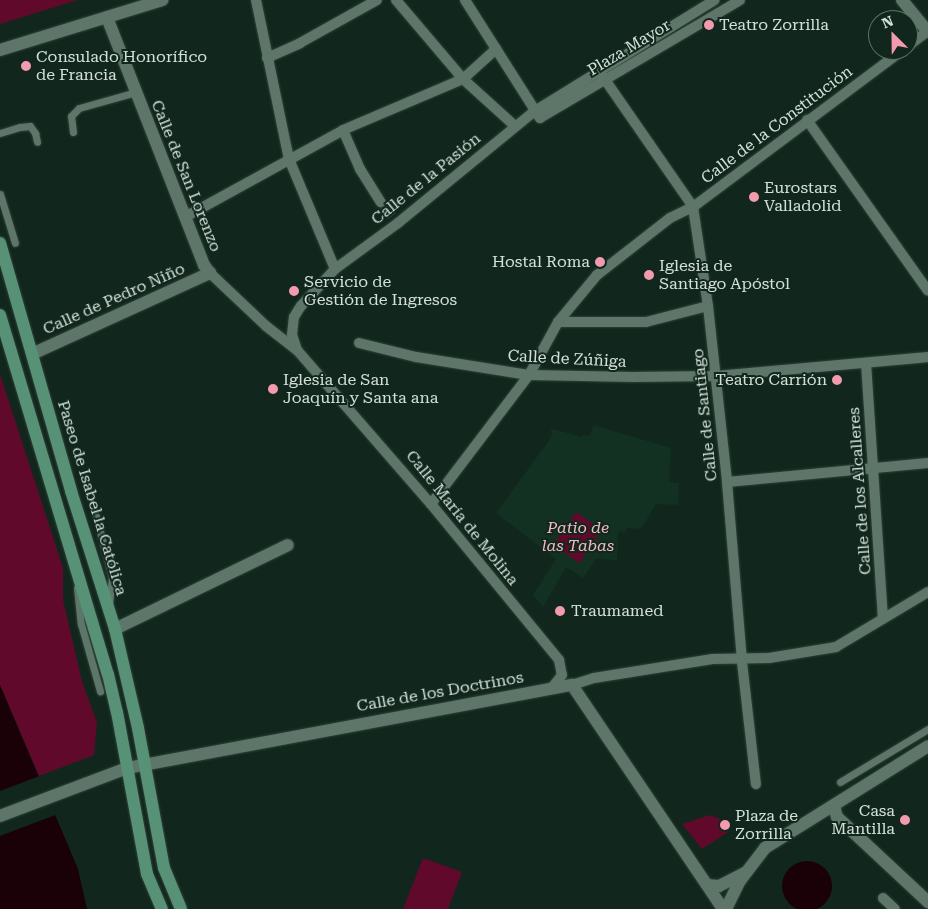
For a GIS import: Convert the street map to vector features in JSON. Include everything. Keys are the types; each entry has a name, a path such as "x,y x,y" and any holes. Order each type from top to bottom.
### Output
{"main road":[{"name":"Paseo de Isabel la Católica","path":"0,243 115,629 164,868 180,909"},
{"path":"0,315 78,573 117,712 147,874 162,909"}],"street":[{"path":"0,50 163,0"},
{"path":"256,0 290,158 335,269"},
{"path":"267,58 300,44 377,0"},
{"path":"396,0 463,79 514,126"},
{"path":"465,0 535,112"},
{"name":"Plaza Mayor","path":"535,112 540,118 716,0"},
{"name":"Plaza Mayor","path":"602,76 740,0"},
{"path":"902,0 928,32"},
{"name":"Calle de San Lorenzo","path":"107,17 204,265 266,326 298,350"},
{"path":"185,217 339,131 463,79 496,49"},
{"name":"Calle de la Constitución","path":"431,504 529,375 558,322 597,275 670,218 693,207 889,60"},
{"name":"Calle de Santiago","path":"602,76 693,207 708,306 716,376 742,657 756,784"},
{"name":"Calle de la Pasión","path":"298,350 292,334 294,317 301,306 335,269 395,219 514,126 535,112"},
{"path":"807,120 928,291"},
{"path":"339,131 360,170 382,202"},
{"name":"Calle de Pedro Niño","path":"32,354 210,273"},
{"path":"558,322 646,322 708,306"},
{"name":"Calle de Zúñiga","path":"359,344 416,357 529,375 633,378 716,376 928,357"},
{"name":"Calle María de Molina","path":"298,350 431,504 559,660 562,675 552,688"},
{"name":"Calle de los Alcalleres","path":"866,363 883,618"},
{"path":"727,482 928,463"},
{"path":"115,629 288,545"},
{"name":"Calle de los Doctrinos","path":"0,816 127,768 144,764 572,685 602,677 712,659 769,658 836,647 928,592"},
{"path":"572,685 725,909 745,873 765,848 928,746"},
{"path":"828,809 928,902"},
{"path":"707,885 719,886 745,873"},
{"path":"883,898 895,909"}],"lane":[{"path":"72,132 71,116 79,108 136,92"},
{"path":"0,133 30,126 35,133 37,142"},
{"path":"0,194 15,243"},
{"path":"96,516 113,581 108,608"},
{"path":"78,573 77,584 81,624 100,691"},
{"path":"840,782 928,730"}],"shaded area":[{"path":"593,425 671,448 669,482 679,483 678,505 656,504 641,529 628,528 624,533 620,531 616,537 618,537 617,561 597,558 583,578 566,567 543,607 533,595 556,559 496,513 548,442 553,433 549,428 582,437 583,435 590,436"},
{"path":"0,685 78,869 87,909 0,909"},
{"path":"802,861 812,861 825,868 832,881 832,891 825,904 812,911 802,911 793,907 786,900 782,891 782,881 786,872 793,865"}],"green space":[{"path":"0,0 78,0 0,24"},
{"path":"0,374 63,568 63,600 82,681 97,723 94,755 39,776 0,685"},
{"name":"Patio de las Tabas","path":"576,512 602,530 579,563 553,545"},
{"path":"710,815 727,822 730,827 728,832 702,849 682,824"},
{"path":"423,858 462,872 448,909 403,909"}],"pier":[{"path":"42,775 58,814 0,836 0,791"}],"tunnel":[{"path":"381,202 392,216"}],"place":[{"name":"Teatro Zorrilla","path":"709,25"},
{"name":"Consulado Honorífico de Francia","path":"26,66"},
{"name":"Eurostars Valladolid","path":"754,197"},
{"name":"Hostal Roma","path":"600,262"},
{"name":"Iglesia de Santiago Apóstol","path":"649,275"},
{"name":"Servicio de Gestión de Ingresos","path":"294,291"},
{"name":"Teatro Carrión","path":"837,380"},
{"name":"Iglesia de San Joaquín y Santa ana","path":"273,389"},
{"name":"Traumamed","path":"560,611"},
{"name":"Casa Mantilla","path":"905,820"},
{"name":"Plaza de Zorrilla","path":"725,825"}]}
